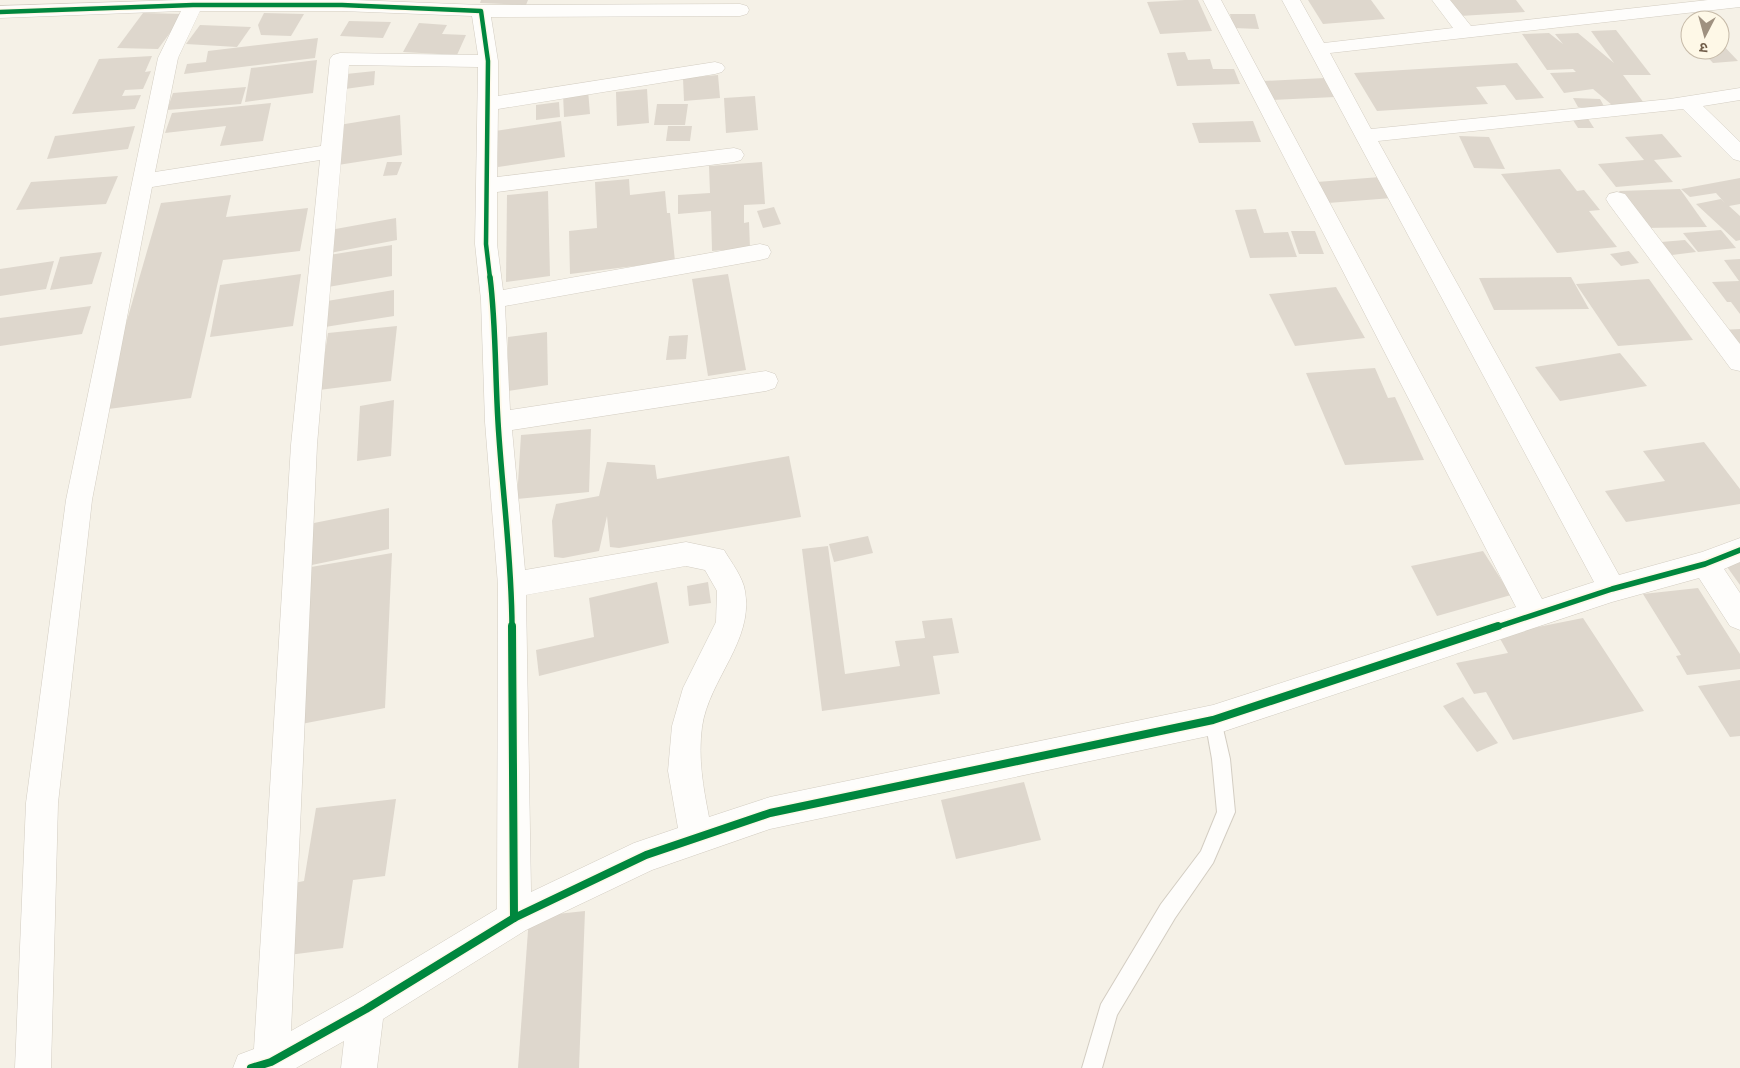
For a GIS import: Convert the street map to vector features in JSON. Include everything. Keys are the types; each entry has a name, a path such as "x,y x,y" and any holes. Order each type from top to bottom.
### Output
{"street":[{"path":"1212,0 1535,615"},
{"path":"1290,0 1612,589"},
{"path":"1441,0 1466,32"},
{"path":"1617,0 1631,14"},
{"path":"33,1068 42,803 79,500 168,58 195,2"},
{"path":"0,12 195,2 343,2 480,11 618,5 740,10"},
{"path":"1317,49 1740,2"},
{"path":"480,11 488,61 486,244 493,300 498,422 512,585 514,918"},
{"path":"261,1065 304,445 340,59 488,61"},
{"path":"488,104 715,68"},
{"path":"1366,136 1687,102 1740,94"},
{"path":"1687,102 1740,154"},
{"path":"142,180 332,151"},
{"path":"486,186 734,155"},
{"path":"1617,199 1740,362"},
{"path":"493,300 760,252"},
{"path":"498,422 766,381"},
{"path":"261,1065 366,1009 514,918 646,855 770,813 1213,720 1612,589 1705,564 1740,550"},
{"path":"512,585 686,554 714,559 731,590 731,622 719,650 698,688 687,726 684,770 696,838"},
{"path":"1705,564 1740,617"},
{"path":"359,1068 366,1009"}],"lane":[{"path":"1092,1068 1108,1011 1168,912 1208,857 1226,812 1221,759 1213,720"}],"building":[{"path":"481,0 528,0 526,5 480,3"},
{"path":"1198,0 1212,31 1160,34 1147,2"},
{"path":"1308,0 1371,0 1385,19 1323,24"},
{"path":"1448,0 1516,0 1525,12 1460,16"},
{"path":"143,13 184,14 158,49 117,48"},
{"path":"264,13 304,14 291,36 261,35 258,25"},
{"path":"1230,14 1255,14 1259,29 1233,28"},
{"path":"349,21 391,22 383,38 340,36"},
{"path":"419,23 447,25 442,34 466,35 457,55 403,52"},
{"path":"200,25 251,27 237,47 186,44"},
{"path":"1616,30 1651,75 1623,75 1644,103 1612,105 1593,89 1564,93 1550,73 1576,72 1573,69 1547,70 1522,34 1549,33 1563,44 1555,34 1578,33 1614,63 1591,31"},
{"path":"318,38 315,58 184,74 187,64 206,62 208,51"},
{"path":"1185,52 1188,60 1210,59 1213,69 1234,69 1240,84 1177,86 1167,53"},
{"path":"1730,53 1738,61 1713,63 1710,60 1730,60"},
{"path":"152,56 145,72 151,71 143,89 125,90 122,96 141,95 135,109 72,114 99,59"},
{"path":"317,60 313,93 245,102 251,68"},
{"path":"1517,63 1544,98 1516,100 1505,85 1476,87 1488,104 1377,111 1354,73"},
{"path":"375,71 374,85 345,89 346,74"},
{"path":"718,75 720,98 684,101 683,78"},
{"path":"1325,78 1335,97 1272,100 1264,81"},
{"path":"246,87 241,104 167,110 173,93"},
{"path":"647,89 649,123 617,126 616,92"},
{"path":"588,90 590,114 564,117 563,93"},
{"path":"755,96 758,130 726,133 724,98"},
{"path":"1573,98 1600,99 1605,108 1578,107"},
{"path":"559,102 560,117 536,120 536,105"},
{"path":"271,103 263,141 220,146 226,126 165,133 172,113"},
{"path":"657,104 688,104 685,125 654,125"},
{"path":"400,115 402,155 338,165 339,125"},
{"path":"1571,117 1587,117 1594,128 1578,128"},
{"path":"561,121 565,157 498,167 495,131"},
{"path":"1253,121 1261,142 1199,143 1192,123"},
{"path":"135,126 128,149 47,159 55,136"},
{"path":"668,126 692,126 690,141 666,141"},
{"path":"1662,134 1682,157 1654,160 1673,182 1616,187 1598,164 1644,160 1625,137"},
{"path":"1459,136 1489,137 1505,169 1474,168"},
{"path":"387,162 402,162 397,175 383,176"},
{"path":"762,162 765,204 744,205 744,223 749,222 750,248 712,251 711,211 678,214 678,195 710,193 709,166"},
{"path":"1560,169 1577,191 1584,190 1600,210 1589,211 1617,247 1557,253 1501,174"},
{"path":"118,176 106,204 16,210 31,182"},
{"path":"1380,177 1392,198 1328,203 1317,182"},
{"path":"1740,178 1740,204 1729,206 1740,216 1740,240 1736,241 1696,204 1721,199 1725,203 1716,193 1690,197 1681,189"},
{"path":"629,179 630,195 665,191 667,213 670,213 675,261 570,274 569,231 597,228 595,182"},
{"path":"1680,189 1707,227 1644,228 1619,191"},
{"path":"548,191 550,276 506,282 507,195"},
{"path":"231,195 226,217 308,208 300,251 223,260 191,398 101,410 161,203"},
{"path":"774,207 781,224 763,228 757,211"},
{"path":"1256,209 1264,233 1288,232 1297,257 1250,258 1235,210"},
{"path":"396,218 397,240 330,253 330,230"},
{"path":"1721,230 1736,248 1698,252 1683,233"},
{"path":"1291,231 1315,231 1324,254 1299,254"},
{"path":"1685,240 1696,252 1672,255 1661,242"},
{"path":"392,245 392,276 328,287 329,255"},
{"path":"1629,251 1639,263 1621,266 1610,254"},
{"path":"102,252 92,284 50,290 60,257"},
{"path":"1740,259 1740,314 1731,302 1727,302 1712,282 1739,281 1724,260"},
{"path":"54,261 46,289 0,296 0,269"},
{"path":"301,274 293,326 210,337 220,285"},
{"path":"728,274 746,370 708,376 692,279"},
{"path":"1571,277 1589,309 1494,310 1479,278"},
{"path":"1649,279 1693,340 1618,346 1576,284"},
{"path":"1336,287 1365,338 1295,346 1269,294"},
{"path":"394,290 394,316 325,327 327,301"},
{"path":"91,306 82,334 0,346 0,318"},
{"path":"397,326 391,381 319,390 328,333"},
{"path":"1740,329 1740,357 1720,330"},
{"path":"547,332 548,385 508,391 508,337"},
{"path":"688,335 686,359 666,360 669,336"},
{"path":"1620,353 1647,386 1560,401 1535,367"},
{"path":"1375,368 1388,398 1395,397 1424,460 1345,465 1306,373"},
{"path":"394,400 391,456 357,461 360,406"},
{"path":"591,429 589,492 517,499 521,435"},
{"path":"1704,442 1740,489 1740,504 1626,522 1605,491 1665,481 1643,451"},
{"path":"789,456 801,517 619,548 610,547 607,516 599,551 563,558 554,557 552,521 556,504 599,496 607,462 655,465 657,479"},
{"path":"389,508 389,549 307,566 309,524"},
{"path":"868,536 873,553 834,562 829,544"},
{"path":"828,546 845,674 900,666 895,641 925,638 922,621 952,618 959,653 933,656 940,694 822,711 802,549"},
{"path":"1483,551 1511,595 1437,616 1411,566"},
{"path":"392,553 385,708 296,725 311,567"},
{"path":"1740,562 1740,585 1725,564"},
{"path":"657,582 669,643 539,676 536,650 594,637 589,598"},
{"path":"708,582 711,603 689,606 687,586"},
{"path":"1698,588 1740,654 1740,669 1687,675 1676,656 1681,655 1643,594"},
{"path":"1583,618 1644,711 1513,740 1486,692 1474,694 1456,663 1508,653 1498,635"},
{"path":"1740,680 1740,736 1730,737 1698,686"},
{"path":"1463,697 1498,743 1477,752 1443,706"},
{"path":"1024,782 1041,840 956,859 941,800"},
{"path":"396,799 385,876 353,880 343,948 281,956 294,883 304,881 316,808"},
{"path":"585,911 579,1068 518,1068 529,917"}],"cycle path":[{"path":"0,12 193,5 342,5 481,11 488,61 486,244 493,300 498,422 512,585 514,918"},
{"path":"251,1068 271,1062 366,1009 514,918 646,855 770,813 1213,720 1612,589 1705,564 1740,550"}]}
